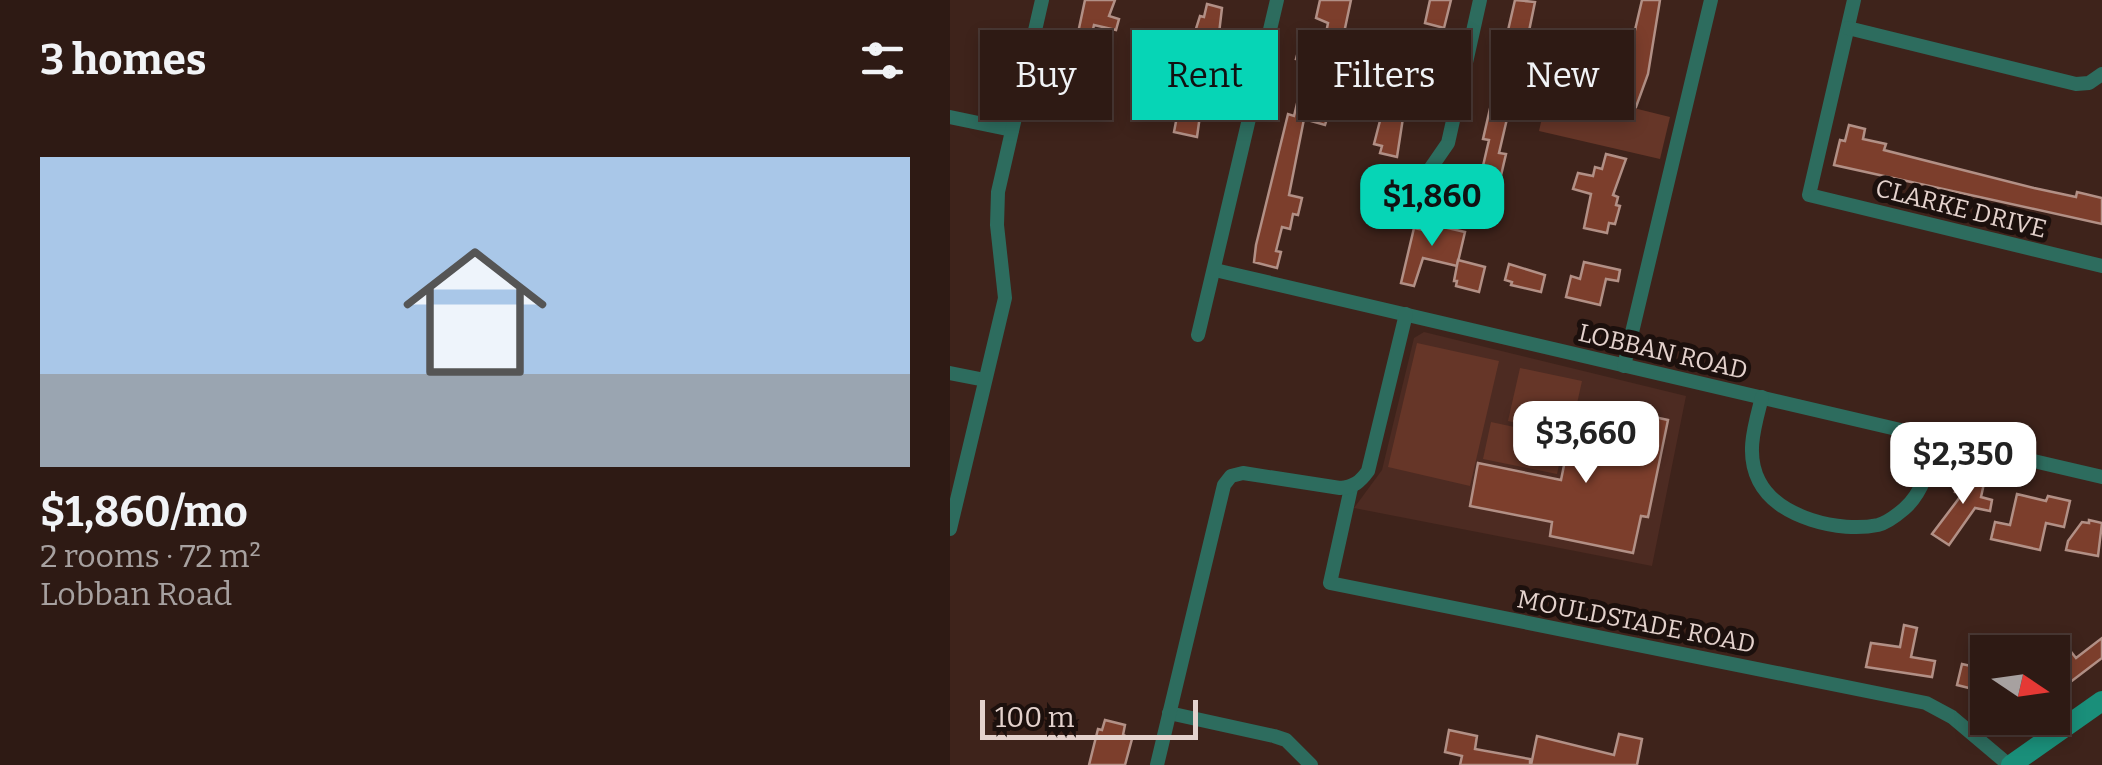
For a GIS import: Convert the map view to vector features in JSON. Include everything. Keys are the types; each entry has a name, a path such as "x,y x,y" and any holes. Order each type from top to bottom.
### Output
{"street":[{"path":"950,529 1005,298 996,208 1042,0"},
{"path":"1198,335 1278,0"},
{"path":"1428,172 1448,143 1480,0"},
{"path":"1624,366 1711,0"},
{"path":"1854,0 1848,28 2076,84 2090,83 2102,74"},
{"name":"CLARKE DRIVE","path":"1848,28 1809,195 2102,266"},
{"path":"950,117 1012,130"},
{"name":"LOBBAN ROAD","path":"1214,270 2102,478"},
{"path":"1157,765 1229,472 1350,488 1368,472 1406,314"},
{"path":"950,372 985,380"},
{"path":"1762,397 1750,441 1759,480 1779,505 1805,517 1846,527 1881,524 1906,507 1920,490 1936,438"},
{"name":"MOULDSTADE ROAD","path":"1350,488 1330,583 1926,703 1952,717 2010,765"},
{"path":"2010,765 2102,701"},
{"path":"1170,713 1286,740 1312,765"}],"shaded area":[{"path":"1634,108 1670,117 1660,159 1539,131 1542,120 1634,120"},
{"path":"1424,332 1686,396 1652,566 1354,508 1382,470 1414,338"},
{"path":"1417,343 1499,361 1470,486 1388,467"},
{"path":"1520,368 1582,381 1570,435 1508,421"},
{"path":"1491,422 1565,438 1557,474 1483,459"}],"building":[{"path":"1085,0 1115,0 1109,16 1119,19 1116,30 1094,25 1093,30 1079,30"},
{"path":"1320,0 1351,0 1345,30 1327,30 1328,23 1316,18"},
{"path":"1430,0 1451,0 1444,28 1425,23"},
{"path":"1515,0 1535,2 1529,30 1508,30"},
{"path":"1642,0 1660,0 1648,74 1636,107 1634,107 1634,34"},
{"path":"1207,4 1222,8 1219,30 1196,30 1200,16 1204,17"},
{"path":"1298,99 1298,120 1304,120 1289,195 1302,198 1290,229 1282,227 1276,251 1281,252 1277,268 1254,262 1288,114 1294,116"},
{"path":"1491,104 1491,120 1507,120 1499,153 1506,154 1495,201 1476,196 1489,140 1483,139"},
{"path":"1176,120 1199,120 1197,137 1174,132"},
{"path":"1380,120 1403,120 1397,157 1380,153 1382,146 1374,144"},
{"path":"1849,125 1865,129 1863,139 1886,144 1884,150 2034,188 2102,198 2102,224 1834,165 1840,140 1845,141"},
{"path":"1606,154 1626,159 1613,195 1618,197 1616,205 1620,206 1615,224 1609,223 1607,233 1584,228 1591,194 1573,189 1578,173 1593,176 1595,167 1602,169"},
{"path":"1426,223 1465,232 1457,266 1423,258 1414,286 1401,283 1414,228 1424,230"},
{"path":"1458,260 1485,267 1479,292 1456,286"},
{"path":"1584,262 1620,270 1618,281 1606,279 1600,305 1566,297 1571,276 1580,279"},
{"path":"1509,264 1545,275 1541,292 1505,280"},
{"path":"1631,412 1668,420 1648,517 1641,516 1633,553 1550,536 1552,522 1470,506 1478,463 1561,480 1568,446 1574,448 1602,429 1603,424 1627,429"},
{"path":"1959,473 1985,479 1981,497 1992,500 1990,511 1975,508 1949,545 1932,534 1963,493 1955,492"},
{"path":"2017,494 2046,501 2048,496 2070,501 2064,527 2046,523 2040,550 1991,539 1995,522 2010,525"},
{"path":"2082,522 2102,523 2098,556 2066,550"},
{"path":"1904,625 1917,628 1911,657 1935,661 1932,677 1866,667 1871,643 1900,647"},
{"path":"2102,638 2102,658 2070,682 2070,654 2076,658"},
{"path":"1962,664 1970,666 1970,688 1957,685"},
{"path":"1105,720 1125,725 1123,735 1132,739 1125,765 1089,765 1098,729 1102,730"},
{"path":"1449,730 1477,736 1475,749 1530,759 1530,765 1460,765 1462,756 1445,752"},
{"path":"1619,734 1642,739 1637,765 1531,765 1537,736 1614,755"}]}
